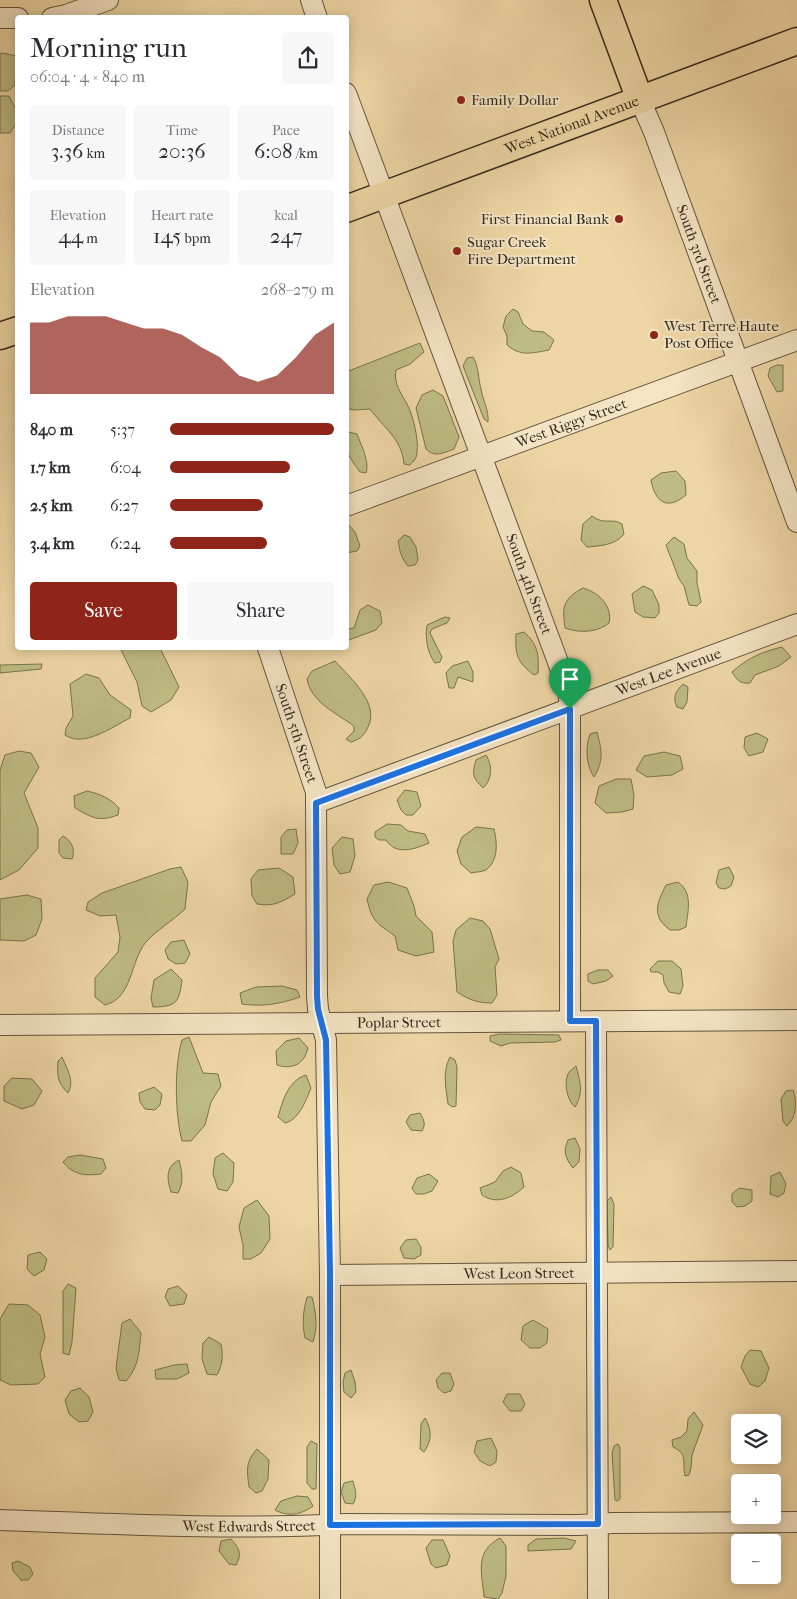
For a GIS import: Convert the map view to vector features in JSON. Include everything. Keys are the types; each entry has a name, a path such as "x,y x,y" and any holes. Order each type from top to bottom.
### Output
{"main road":[{"path":"603,0 640,100"},
{"name":"West National Avenue","path":"349,208 797,41"},
{"path":"0,336 15,331"}],"street":[{"path":"66,15 108,0"},
{"path":"311,0 317,15"},
{"path":"0,18 15,18"},
{"name":"South 3rd Street","path":"640,100 654,132 797,522"},
{"name":"South 4th Street","path":"349,101 568,689 570,709 570,1021"},
{"name":"West Riggy Street","path":"349,505 797,340"},
{"name":"West Lee Avenue","path":"316,803 797,624"},
{"name":"South 5th Street","path":"269,650 314,783 316,803 317,996 318,1009 326,1040 330,1274 330,1599"},
{"name":"Poplar Street","path":"0,1024 797,1020"},
{"path":"596,1021 598,1599"},
{"name":"West Leon Street","path":"330,1274 797,1271"},
{"name":"West Edwards Street","path":"0,1520 202,1526 797,1522"}],"shaded area":[{"path":"0,54 15,56 15,85 8,91 0,91"},
{"path":"0,96 9,96 15,107 15,125 10,133 0,133"},
{"path":"513,309 518,312 523,324 532,331 544,332 554,340 549,350 522,353 507,345 507,336 503,327 506,316"},
{"path":"420,343 424,352 410,364 396,370 395,375 399,389 412,415 416,435 416,456 410,465 404,464 400,447 396,440 370,409 349,409 349,371"},
{"path":"473,357 488,413 488,422 484,419 463,366 467,358"},
{"path":"783,365 783,391 777,392 768,376 770,368"},
{"path":"433,390 443,396 459,437 454,449 439,454 429,452 426,449 416,408 422,395"},
{"path":"349,432 357,434 363,448 367,464 366,473 360,472 349,455"},
{"path":"676,471 685,481 686,495 673,502 663,502 655,494 651,480 661,473"},
{"path":"592,516 604,521 614,521 622,524 624,534 612,543 587,547 581,540 583,524"},
{"path":"349,525 355,532 360,546 357,551 349,552"},
{"path":"404,535 410,537 416,547 418,560 415,565 408,566 401,554 398,541"},
{"path":"674,537 684,544 687,558 697,571 697,583 701,602 697,606 689,605 684,586 679,579 666,545"},
{"path":"643,586 652,590 659,605 659,613 655,618 643,617 635,612 632,594"},
{"path":"583,588 599,596 609,611 609,623 599,629 576,631 565,628 565,604 571,596"},
{"path":"368,605 380,611 382,623 376,630 349,640 349,629 354,628 360,610"},
{"path":"445,617 450,618 447,623 432,629 430,633 442,657 440,662 435,663 427,645 427,625"},
{"path":"524,632 537,650 538,673 534,675 518,658 516,634"},
{"path":"782,647 791,657 779,666 755,675 750,683 739,681 732,672 755,656"},
{"path":"121,650 161,650 179,687 171,700 151,712 142,706 137,682"},
{"path":"335,661 362,691 370,709 371,718 368,727 361,737 351,742 346,739 354,731 354,726 319,701 309,687 307,679 312,671"},
{"path":"468,661 473,672 473,682 458,677 454,688 449,688 446,673 452,666"},
{"path":"42,664 41,669 0,673 0,665"},
{"path":"86,674 99,678 110,695 131,710 130,718 98,735 81,739 73,738 65,735 66,728 73,716 70,684"},
{"path":"683,684 688,687 687,702 683,709 677,707 675,697"},
{"path":"597,732 601,760 594,777 589,767 587,751 590,734"},
{"path":"757,733 768,739 763,752 749,756 744,748 745,737"},
{"path":"19,751 31,753 39,767 24,793 38,828 38,848 19,870 0,880 0,770 5,755"},
{"path":"664,752 680,756 683,769 672,775 647,777 636,770 644,756"},
{"path":"486,755 491,773 483,788 474,776 474,769 476,760"},
{"path":"616,779 631,779 634,795 633,809 606,813 595,803 599,786"},
{"path":"405,790 417,792 421,806 413,815 406,815 401,810 397,800"},
{"path":"87,791 100,795 112,802 119,808 118,815 96,818 75,808 74,796"},
{"path":"387,824 401,825 408,831 425,834 429,843 406,850 395,848 386,840 379,840 375,837 375,832"},
{"path":"476,827 494,829 496,851 493,861 486,870 471,873 461,864 457,851 462,837"},
{"path":"296,829 298,843 293,854 281,854 281,837 287,830"},
{"path":"63,836 72,846 72,859 63,858 59,853 59,840"},
{"path":"342,837 353,839 355,856 350,872 340,874 334,865 332,848"},
{"path":"181,867 188,882 185,909 146,942 121,995 105,1005 95,997 95,978 118,952 120,937 116,915 100,916 86,910 88,902 102,893 170,869"},
{"path":"729,867 734,877 731,886 725,889 719,888 716,883 719,870"},
{"path":"279,868 293,877 295,894 277,903 268,905 257,904 252,896 251,879 258,870"},
{"path":"388,882 407,888 416,916 432,932 434,952 416,956 398,950 395,936 373,917 367,899 374,885"},
{"path":"678,882 683,886 688,897 686,927 679,930 670,930 660,920 658,903 666,885"},
{"path":"27,895 41,899 42,919 36,935 24,941 0,940 0,899"},
{"path":"470,918 483,921 490,929 499,959 495,967 497,995 492,1003 474,1001 457,992 453,941 456,930"},
{"path":"184,940 190,954 185,963 176,964 168,959 165,950 171,942"},
{"path":"658,961 672,961 681,969 683,986 680,994 669,992 664,983 663,975 658,972 651,972 650,969"},
{"path":"171,969 182,980 180,994 172,1004 153,1007 151,998 154,980"},
{"path":"598,970 608,970 613,976 606,981 593,984 588,981 588,974"},
{"path":"282,986 297,990 300,997 271,1004 242,1004 240,993 256,987"},
{"path":"499,1034 559,1035 561,1040 555,1042 510,1043 501,1046 490,1041 490,1036"},
{"path":"189,1037 203,1073 218,1074 221,1086 211,1102 205,1125 191,1141 182,1141 176,1090 179,1051 182,1040"},
{"path":"299,1038 308,1048 301,1062 288,1067 277,1065 276,1051 286,1041"},
{"path":"62,1057 68,1070 71,1084 68,1093 62,1086 58,1074 58,1061"},
{"path":"450,1057 455,1060 457,1067 456,1106 453,1107 448,1104 445,1080 446,1068"},
{"path":"576,1066 580,1082 580,1097 575,1107 570,1100 566,1081 569,1072"},
{"path":"306,1075 311,1088 307,1098 298,1114 285,1123 278,1117 284,1098 291,1086"},
{"path":"12,1078 32,1079 42,1091 34,1105 22,1109 4,1101 4,1086"},
{"path":"154,1087 162,1094 160,1105 155,1110 145,1109 140,1102 139,1093"},
{"path":"793,1090 795,1109 793,1118 787,1126 783,1121 781,1099 786,1091"},
{"path":"420,1113 424,1122 422,1131 411,1130 406,1122 410,1115"},
{"path":"575,1138 580,1149 579,1162 573,1168 568,1161 565,1151 568,1140"},
{"path":"223,1153 234,1163 233,1182 227,1191 218,1189 213,1174 215,1158"},
{"path":"80,1155 103,1159 106,1168 101,1174 85,1175 71,1170 63,1162 68,1157"},
{"path":"179,1160 182,1177 178,1193 171,1192 168,1174 171,1166"},
{"path":"511,1167 521,1173 524,1187 509,1197 499,1200 493,1200 482,1195 480,1188 495,1182 503,1171"},
{"path":"780,1172 786,1184 784,1193 778,1197 770,1194 771,1176"},
{"path":"429,1174 438,1181 432,1191 416,1194 412,1188 417,1178"},
{"path":"739,1188 752,1190 752,1201 745,1206 737,1207 732,1202 732,1194"},
{"path":"611,1197 614,1204 613,1247 610,1250 608,1245 607,1201"},
{"path":"257,1200 269,1216 270,1239 261,1253 251,1259 243,1259 243,1245 239,1227 244,1208"},
{"path":"416,1239 421,1247 421,1255 414,1259 404,1258 400,1248 406,1240"},
{"path":"40,1252 47,1259 44,1270 34,1276 27,1269 28,1255"},
{"path":"68,1284 76,1288 72,1342 69,1355 63,1353 63,1291"},
{"path":"178,1286 187,1295 184,1304 170,1306 165,1297 168,1289"},
{"path":"307,1297 312,1297 315,1314 316,1330 313,1342 305,1338 304,1333 303,1318"},
{"path":"9,1304 28,1305 40,1315 45,1337 40,1354 45,1377 38,1384 11,1385 0,1380 0,1319"},
{"path":"130,1319 141,1333 136,1364 126,1381 119,1380 116,1368 122,1323"},
{"path":"533,1320 548,1329 547,1343 540,1348 530,1348 521,1340 523,1326"},
{"path":"209,1337 221,1344 222,1360 217,1375 207,1374 202,1359 203,1343"},
{"path":"750,1350 761,1351 769,1368 765,1381 758,1387 750,1384 741,1367 745,1356"},
{"path":"187,1364 189,1373 177,1379 156,1379 155,1370"},
{"path":"351,1370 356,1392 351,1398 344,1392 343,1382 345,1373"},
{"path":"442,1373 450,1373 454,1384 451,1391 444,1393 438,1388 436,1380"},
{"path":"80,1388 89,1397 93,1412 88,1421 79,1422 69,1414 65,1400 71,1391"},
{"path":"507,1394 520,1394 525,1404 521,1411 510,1411 503,1402"},
{"path":"694,1412 703,1425 692,1455 689,1475 685,1476 683,1455 673,1447 672,1440 681,1437 687,1431 688,1419"},
{"path":"425,1418 429,1426 430,1435 429,1444 424,1452 420,1449 421,1424"},
{"path":"491,1438 497,1451 496,1462 490,1466 480,1461 474,1452 477,1441"},
{"path":"311,1441 317,1444 316,1489 312,1489 307,1483 307,1447"},
{"path":"618,1444 620,1447 620,1499 617,1501 615,1500 612,1453 614,1446"},
{"path":"257,1449 269,1460 268,1479 262,1491 256,1493 249,1487 247,1471 250,1458"},
{"path":"353,1481 356,1492 355,1501 353,1504 345,1503 341,1492 344,1483"},
{"path":"297,1496 308,1497 313,1506 294,1514 285,1514 275,1510 281,1501"},
{"path":"500,1538 506,1546 506,1576 502,1593 498,1599 484,1597 481,1571 483,1556 486,1550"},
{"path":"564,1538 576,1541 571,1549 528,1551 528,1545 536,1539"},
{"path":"231,1539 239,1550 236,1565 229,1564 219,1551 221,1541"},
{"path":"432,1540 443,1540 450,1556 447,1565 436,1568 431,1564 426,1548"},
{"path":"18,1561 30,1567 33,1574 28,1580 21,1580 13,1571 12,1563"}],"place":[{"name":"Family Dollar","path":"461,100"},
{"name":"First Financial Bank","path":"619,219"},
{"name":"Sugar Creek Fire Department","path":"457,251"},
{"name":"West Terre Haute Post Office","path":"654,335"}],"route":[{"path":"570,709 570,1021 596,1021 598,1524 330,1525 330,1274 326,1040 318,1009 317,996 316,803 570,709"}]}
